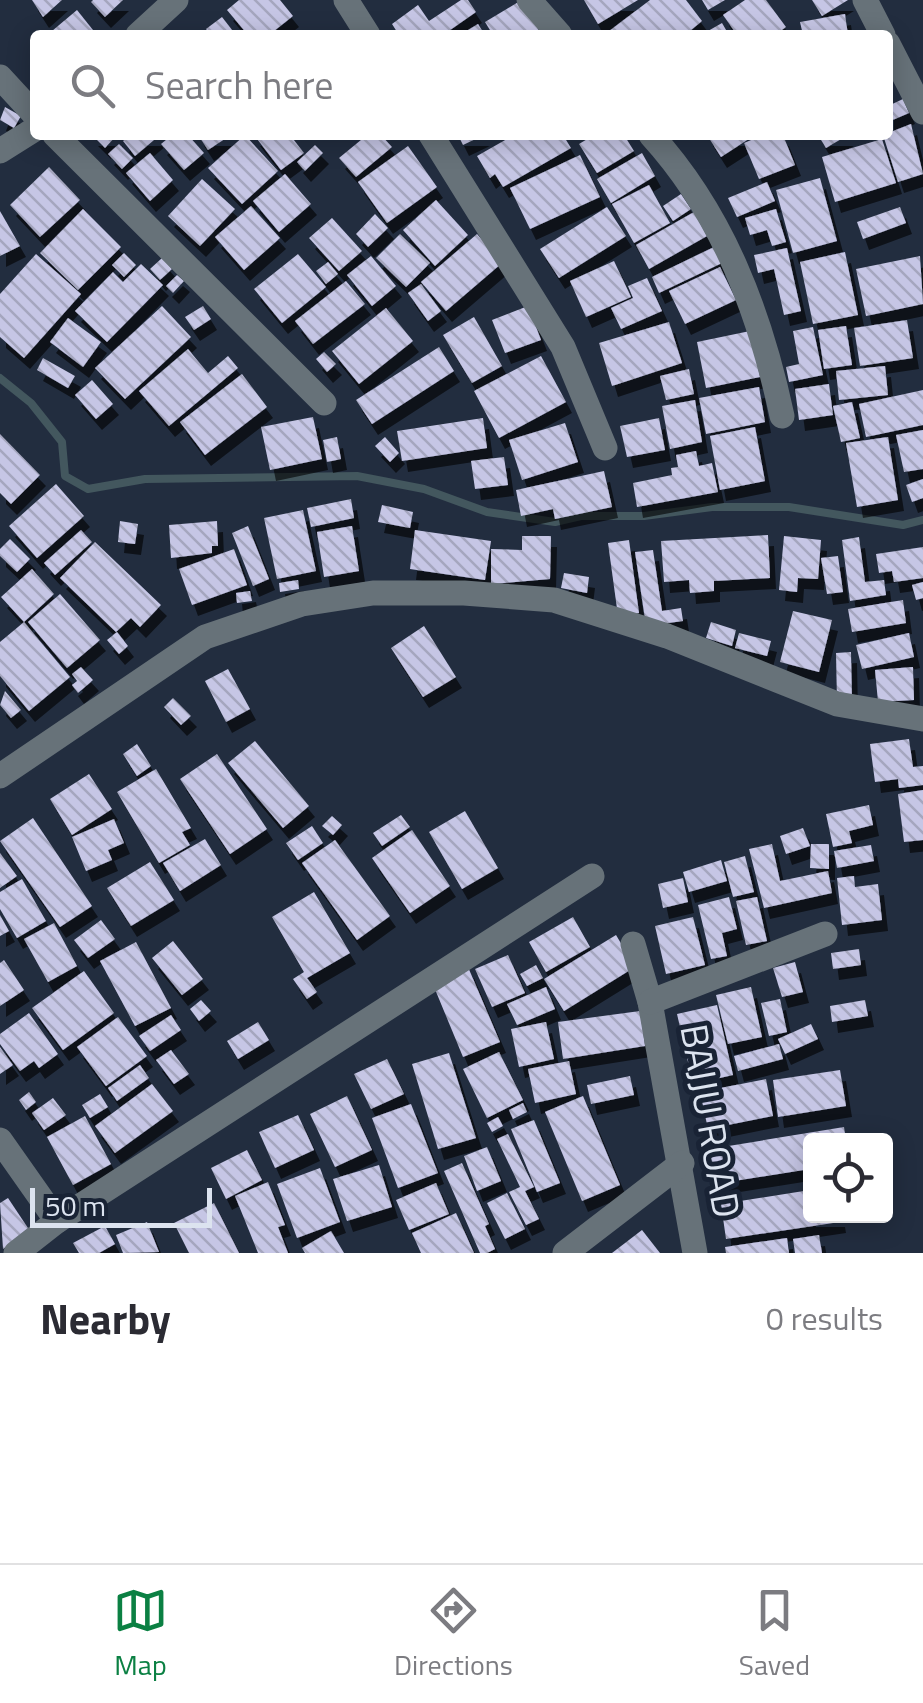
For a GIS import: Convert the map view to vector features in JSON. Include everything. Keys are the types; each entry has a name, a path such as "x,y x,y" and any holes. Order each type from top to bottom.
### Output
{"street":[{"path":"143,30 176,0"},
{"path":"346,0 365,30"},
{"path":"529,0 556,30"},
{"path":"864,0 880,30"},
{"path":"893,54 923,112"},
{"path":"0,77 30,110"},
{"path":"0,151 30,132"},
{"path":"60,140 324,403"},
{"path":"434,140 563,347 605,448"},
{"path":"655,140 680,168 726,244 766,341 782,416"},
{"path":"0,776 206,637 302,604 373,593 464,593 554,600 667,636 837,704 923,719"},
{"path":"16,1253 57,1221 592,876"},
{"path":"650,1002 825,934"},
{"name":"BAJJU ROAD","path":"633,944 650,1002 682,1163 695,1253"},
{"path":"0,1140 57,1221"},
{"path":"565,1253 682,1163"}],"building":[{"path":"32,0 62,0 43,17"},
{"path":"93,0 123,0 105,17 91,2"},
{"path":"239,0 280,0 293,16 275,30 244,30 227,10"},
{"path":"461,0 468,0 476,12 450,30 396,30 392,24 418,5 429,21"},
{"path":"584,0 638,0 598,24"},
{"path":"650,0 686,0 702,21 691,30 611,30"},
{"path":"702,0 725,0 708,10"},
{"path":"745,0 766,0 786,27 734,30 723,15"},
{"path":"812,0 848,0 822,16"},
{"path":"520,1 539,30 490,30 485,22"},
{"path":"77,10 93,30 53,30"},
{"path":"845,14 847,30 802,30 800,22"},
{"path":"222,17 232,30 207,30"},
{"path":"903,99 909,113 893,120 893,104"},
{"path":"5,107 21,116 14,128 0,120"},
{"path":"911,124 923,174 898,182 885,140 893,140 893,131"},
{"path":"124,140 154,140 135,156"},
{"path":"166,140 192,140 204,153 184,170 161,144"},
{"path":"201,140 223,140 208,150"},
{"path":"239,140 250,140 278,171 242,204 208,168"},
{"path":"258,140 294,140 304,153 281,170"},
{"path":"361,140 386,140 392,147 356,177 339,158"},
{"path":"505,140 566,140 571,148 503,187 495,174 490,178 477,156"},
{"path":"586,140 627,140 634,151 597,173 579,144"},
{"path":"710,140 747,140 721,157"},
{"path":"785,140 795,165 759,179 744,143"},
{"path":"821,140 840,140 826,148"},
{"path":"882,140 896,183 835,202 822,157"},
{"path":"119,144 133,158 122,169 108,154"},
{"path":"315,145 323,153 305,171 297,162"},
{"path":"408,146 437,187 387,223 358,182"},
{"path":"150,153 173,180 150,201 126,173"},
{"path":"642,153 655,176 611,203 597,179"},
{"path":"580,155 600,197 530,229 510,188"},
{"path":"49,167 80,200 40,237 10,205"},
{"path":"285,174 311,204 279,232 253,201"},
{"path":"820,178 837,241 793,253 776,190"},
{"path":"202,179 235,209 200,246 168,216"},
{"path":"767,182 775,201 737,217 728,198"},
{"path":"649,185 670,223 634,243 612,204"},
{"path":"681,194 691,209 673,221 663,206"},
{"path":"436,200 468,235 435,266 403,230"},
{"path":"251,206 280,238 244,270 215,237"},
{"path":"607,207 626,236 559,278 540,249"},
{"path":"900,207 906,223 863,239 857,222"},
{"path":"83,209 121,247 78,290 40,253"},
{"path":"776,209 786,242 772,246 767,230 750,235 745,218"},
{"path":"0,211 20,246 0,256"},
{"path":"694,212 707,236 649,269 636,245"},
{"path":"375,214 388,228 368,247 356,234"},
{"path":"332,218 362,251 339,271 309,238"},
{"path":"400,234 430,263 406,287 376,258"},
{"path":"477,234 502,263 446,311 421,282"},
{"path":"714,247 722,263 659,293 652,277"},
{"path":"787,248 801,311 784,315 774,269 758,273 754,255"},
{"path":"845,252 858,315 813,324 800,262"},
{"path":"124,253 136,265 124,277 112,265"},
{"path":"36,254 81,294 24,358 0,337 0,294"},
{"path":"298,254 326,287 282,323 254,289"},
{"path":"371,256 396,286 372,306 347,275"},
{"path":"920,256 923,304 866,316 856,269"},
{"path":"162,258 172,269 160,280 150,269"},
{"path":"614,261 631,297 586,317 570,281"},
{"path":"328,262 338,274 326,284 316,271"},
{"path":"141,264 163,285 107,342 75,311 113,272 123,282"},
{"path":"720,267 736,300 685,324 669,291"},
{"path":"177,275 184,281 173,293 166,286"},
{"path":"647,278 662,311 621,329 611,308 633,298 628,286"},
{"path":"346,281 365,304 313,344 295,321"},
{"path":"421,284 441,311 428,321 408,293"},
{"path":"162,306 191,337 125,399 95,368"},
{"path":"203,306 211,319 194,330 185,317"},
{"path":"528,306 541,340 505,353 492,320"},
{"path":"386,308 413,341 359,384 332,351"},
{"path":"474,317 502,366 472,383 443,335"},
{"path":"68,318 101,342 83,367 50,342"},
{"path":"907,320 913,358 860,366 854,328"},
{"path":"669,322 682,363 612,386 599,343"},
{"path":"846,326 852,365 824,369 818,330"},
{"path":"813,327 823,375 789,382 786,367 799,364 793,331"},
{"path":"750,331 760,377 706,388 697,342"},
{"path":"439,347 454,371 372,424 356,400"},
{"path":"188,349 208,373 228,356 238,368 169,426 139,391"},
{"path":"324,352 336,364 327,372 316,359"},
{"path":"541,356 566,402 499,438 474,391"},
{"path":"43,358 75,376 68,388 37,370"},
{"path":"885,366 888,395 839,400 836,371"},
{"path":"689,369 694,394 666,400 660,376"},
{"path":"242,374 267,407 205,455 180,422"},
{"path":"92,380 113,404 96,419 75,395"},
{"path":"829,384 833,415 799,420 795,389"},
{"path":"759,387 765,422 706,434 699,398"},
{"path":"923,390 923,425 866,437 859,404"},
{"path":"695,400 702,442 670,449 662,406"},
{"path":"852,402 860,438 841,442 833,406"},
{"path":"313,417 322,459 270,470 261,427"},
{"path":"483,418 487,448 402,461 397,431"},
{"path":"659,418 665,450 627,457 620,426"},
{"path":"565,423 578,462 522,480 509,440"},
{"path":"755,427 765,481 720,490 710,436"},
{"path":"923,430 923,469 904,472 896,435"},
{"path":"0,434 40,475 11,504 0,493"},
{"path":"337,437 341,459 327,462 323,440"},
{"path":"385,437 399,453 390,462 375,446"},
{"path":"888,437 898,500 857,507 846,443"},
{"path":"696,451 699,466 712,463 718,492 637,507 633,483 672,475 671,468 678,467 676,455"},
{"path":"504,457 508,485 475,489 471,461"},
{"path":"604,471 612,507 555,519 553,509 521,516 516,490"},
{"path":"923,479 923,498 912,502 906,485"},
{"path":"56,484 84,516 37,558 9,526"},
{"path":"351,499 354,518 311,527 307,508"},
{"path":"382,505 413,512 410,528 378,522"},
{"path":"303,510 316,571 277,579 264,518"},
{"path":"120,521 138,524 135,544 118,542"},
{"path":"217,521 218,546 212,546 212,553 171,558 169,525"},
{"path":"248,526 269,579 253,586 232,533"},
{"path":"352,526 359,571 324,577 317,532"},
{"path":"81,530 92,542 55,575 44,563"},
{"path":"415,530 491,541 485,580 410,569"},
{"path":"768,535 770,578 714,581 714,591 690,593 689,580 664,582 661,541"},
{"path":"522,536 551,536 550,579 491,584 491,549 522,550"},
{"path":"784,536 821,540 818,579 798,578 797,592 779,590"},
{"path":"859,537 865,582 884,580 886,595 850,601 842,540"},
{"path":"10,539 30,559 17,572 0,556 0,549"},
{"path":"629,540 639,613 618,616 608,543"},
{"path":"95,542 161,605 140,627 131,618 116,632 60,578"},
{"path":"923,547 923,578 894,582 892,571 879,573 876,554"},
{"path":"234,549 247,585 192,605 179,569"},
{"path":"653,550 662,611 681,608 683,621 646,626 635,552"},
{"path":"838,556 843,592 827,594 821,558"},
{"path":"32,569 54,594 24,622 1,597"},
{"path":"564,573 589,577 587,593 561,588"},
{"path":"298,580 299,589 280,592 279,583"},
{"path":"923,582 923,598 916,600 912,585"},
{"path":"250,591 252,601 237,603 236,593"},
{"path":"60,594 100,640 67,668 28,622"},
{"path":"903,600 906,623 852,632 848,609"},
{"path":"793,611 832,620 819,672 780,662"},
{"path":"24,622 70,677 29,711 0,676 0,642"},
{"path":"711,622 736,630 732,646 706,638"},
{"path":"424,626 456,677 423,697 391,648"},
{"path":"117,632 128,646 119,654 107,640"},
{"path":"739,633 771,641 767,656 735,648"},
{"path":"909,633 914,657 862,669 856,645"},
{"path":"851,652 852,702 837,703 836,653"},
{"path":"81,667 93,680 78,693 72,685 77,681 72,674"},
{"path":"913,667 914,700 878,702 875,670"},
{"path":"228,669 250,709 226,722 205,681"},
{"path":"5,691 21,710 11,718 0,705"},
{"path":"173,698 191,716 181,725 164,707"},
{"path":"909,739 913,767 923,766 923,785 899,788 898,779 875,782 870,744"},
{"path":"255,741 309,806 283,828 228,763"},
{"path":"137,744 151,766 137,776 123,754"},
{"path":"217,754 267,829 230,854 180,779"},
{"path":"156,769 191,828 182,832 190,845 159,863 117,792"},
{"path":"89,774 112,809 72,835 50,799"},
{"path":"923,790 923,840 904,842 898,794"},
{"path":"869,805 873,825 849,831 852,843 833,847 826,814"},
{"path":"465,811 498,868 462,889 429,832"},
{"path":"401,815 410,827 382,846 373,833"},
{"path":"332,816 342,825 333,835 322,826"},
{"path":"33,818 92,906 60,927 0,841"},
{"path":"114,819 124,843 108,850 112,860 86,871 72,837"},
{"path":"312,826 323,843 298,860 286,843"},
{"path":"803,828 810,846 786,854 780,836"},
{"path":"412,830 450,886 410,913 372,858"},
{"path":"205,839 221,865 180,891 163,863"},
{"path":"335,840 390,916 357,940 302,863"},
{"path":"772,844 780,881 828,871 832,893 764,908 749,849"},
{"path":"811,844 829,844 829,869 810,868"},
{"path":"871,845 874,861 837,868 834,851"},
{"path":"0,853 17,876 0,888"},
{"path":"745,856 754,892 733,897 724,862"},
{"path":"721,860 727,881 689,892 683,872"},
{"path":"150,862 174,900 131,926 107,888"},
{"path":"854,876 855,887 878,884 882,920 842,925 837,878"},
{"path":"683,878 688,902 663,908 658,884"},
{"path":"22,879 46,921 17,938 0,909 0,892"},
{"path":"314,892 350,953 307,978 317,992 307,999 293,979 304,972 272,917"},
{"path":"729,897 737,929 722,933 727,956 711,959 698,905"},
{"path":"757,897 767,941 746,945 736,901"},
{"path":"0,915 9,931 0,936"},
{"path":"573,917 590,947 546,972 529,942"},
{"path":"693,917 705,965 666,974 655,926"},
{"path":"101,920 115,939 88,958 74,940"},
{"path":"54,923 77,966 48,982 24,939"},
{"path":"616,935 635,967 564,1011 544,979"},
{"path":"173,941 203,979 182,995 152,958"},
{"path":"136,942 171,1008 135,1026 100,961"},
{"path":"859,949 861,965 833,969 831,953"},
{"path":"508,955 525,993 492,1007 475,969"},
{"path":"4,960 24,990 0,1006 0,963"},
{"path":"795,962 803,992 782,997 773,968"},
{"path":"536,965 543,978 527,986 520,974"},
{"path":"468,967 500,1042 463,1057 432,982"},
{"path":"84,971 114,1013 63,1050 32,1008"},
{"path":"546,987 555,1009 517,1025 507,1004"},
{"path":"751,987 762,1037 728,1044 716,995"},
{"path":"780,999 787,1032 769,1036 761,1003"},
{"path":"201,1000 211,1011 199,1021 190,1009"},
{"path":"865,1000 868,1016 832,1022 830,1006"},
{"path":"717,1005 733,1075 693,1084 677,1014"},
{"path":"640,1011 645,1046 563,1059 558,1022"},
{"path":"29,1013 58,1054 39,1068 34,1061 20,1071 0,1044 0,1034"},
{"path":"171,1015 181,1030 150,1051 139,1036"},
{"path":"118,1017 147,1056 106,1086 77,1047"},
{"path":"258,1022 269,1040 238,1059 227,1041"},
{"path":"546,1022 554,1059 519,1067 511,1029"},
{"path":"811,1024 818,1039 785,1054 778,1039"},
{"path":"779,1044 783,1059 738,1071 734,1056"},
{"path":"0,1047 13,1065 0,1074"},
{"path":"171,1050 189,1074 174,1084 156,1060"},
{"path":"499,1052 523,1100 487,1118 463,1069"},
{"path":"449,1053 476,1138 438,1149 412,1064"},
{"path":"387,1059 404,1094 371,1109 354,1074"},
{"path":"569,1061 576,1094 535,1103 528,1069"},
{"path":"140,1065 149,1078 117,1101 108,1088"},
{"path":"840,1070 846,1106 778,1117 773,1080"},
{"path":"630,1076 634,1095 591,1104 587,1085"},
{"path":"766,1079 773,1116 708,1129 700,1092"},
{"path":"152,1084 173,1111 115,1153 95,1126"},
{"path":"29,1092 36,1102 26,1110 19,1100"},
{"path":"100,1094 108,1107 90,1118 82,1105"},
{"path":"347,1096 372,1150 335,1167 310,1114"},
{"path":"583,1096 620,1185 582,1201 545,1112"},
{"path":"53,1098 66,1115 44,1130 32,1113"},
{"path":"523,1103 527,1112 513,1119 509,1110"},
{"path":"411,1104 438,1173 398,1188 372,1118"},
{"path":"298,1115 314,1150 275,1168 259,1132"},
{"path":"85,1116 111,1164 73,1185 47,1137"},
{"path":"498,1117 503,1126 492,1132 487,1123"},
{"path":"534,1120 560,1183 537,1192 511,1129"},
{"path":"844,1127 845,1133 807,1133"},
{"path":"508,1134 534,1187 525,1191 539,1219 526,1225 509,1192 520,1187 497,1139"},
{"path":"803,1134 803,1170 715,1184 710,1149"},
{"path":"487,1147 501,1181 477,1191 464,1156"},
{"path":"247,1150 262,1180 226,1199 211,1168"},
{"path":"462,1163 489,1224 485,1226 495,1249 487,1253 480,1253 444,1171"},
{"path":"379,1165 392,1207 347,1221 333,1179"},
{"path":"320,1168 340,1222 297,1238 277,1184"},
{"path":"268,1182 285,1225 278,1227 288,1253 258,1253 235,1196"},
{"path":"436,1183 449,1214 409,1230 396,1200"},
{"path":"803,1191 803,1223 833,1223 726,1239 721,1204"},
{"path":"507,1193 525,1229 505,1239 487,1203"},
{"path":"8,1198 30,1231 3,1249 0,1203"},
{"path":"214,1203 239,1253 189,1253 174,1223"},
{"path":"456,1213 474,1253 421,1253 412,1233"},
{"path":"147,1222 159,1252 123,1253 116,1235"},
{"path":"105,1226 115,1244 99,1253 79,1253 73,1243"},
{"path":"642,1230 660,1253 612,1253"},
{"path":"331,1231 344,1253 305,1253 302,1248"},
{"path":"819,1235 822,1253 795,1253 793,1239"},
{"path":"787,1238 789,1253 726,1253 725,1247"}],"waterway":[{"path":"0,378 31,403 62,442 65,476 88,489 145,479 357,476 424,489 487,512 555,522 581,516 644,516 712,507 789,507 903,525 923,520"}]}
